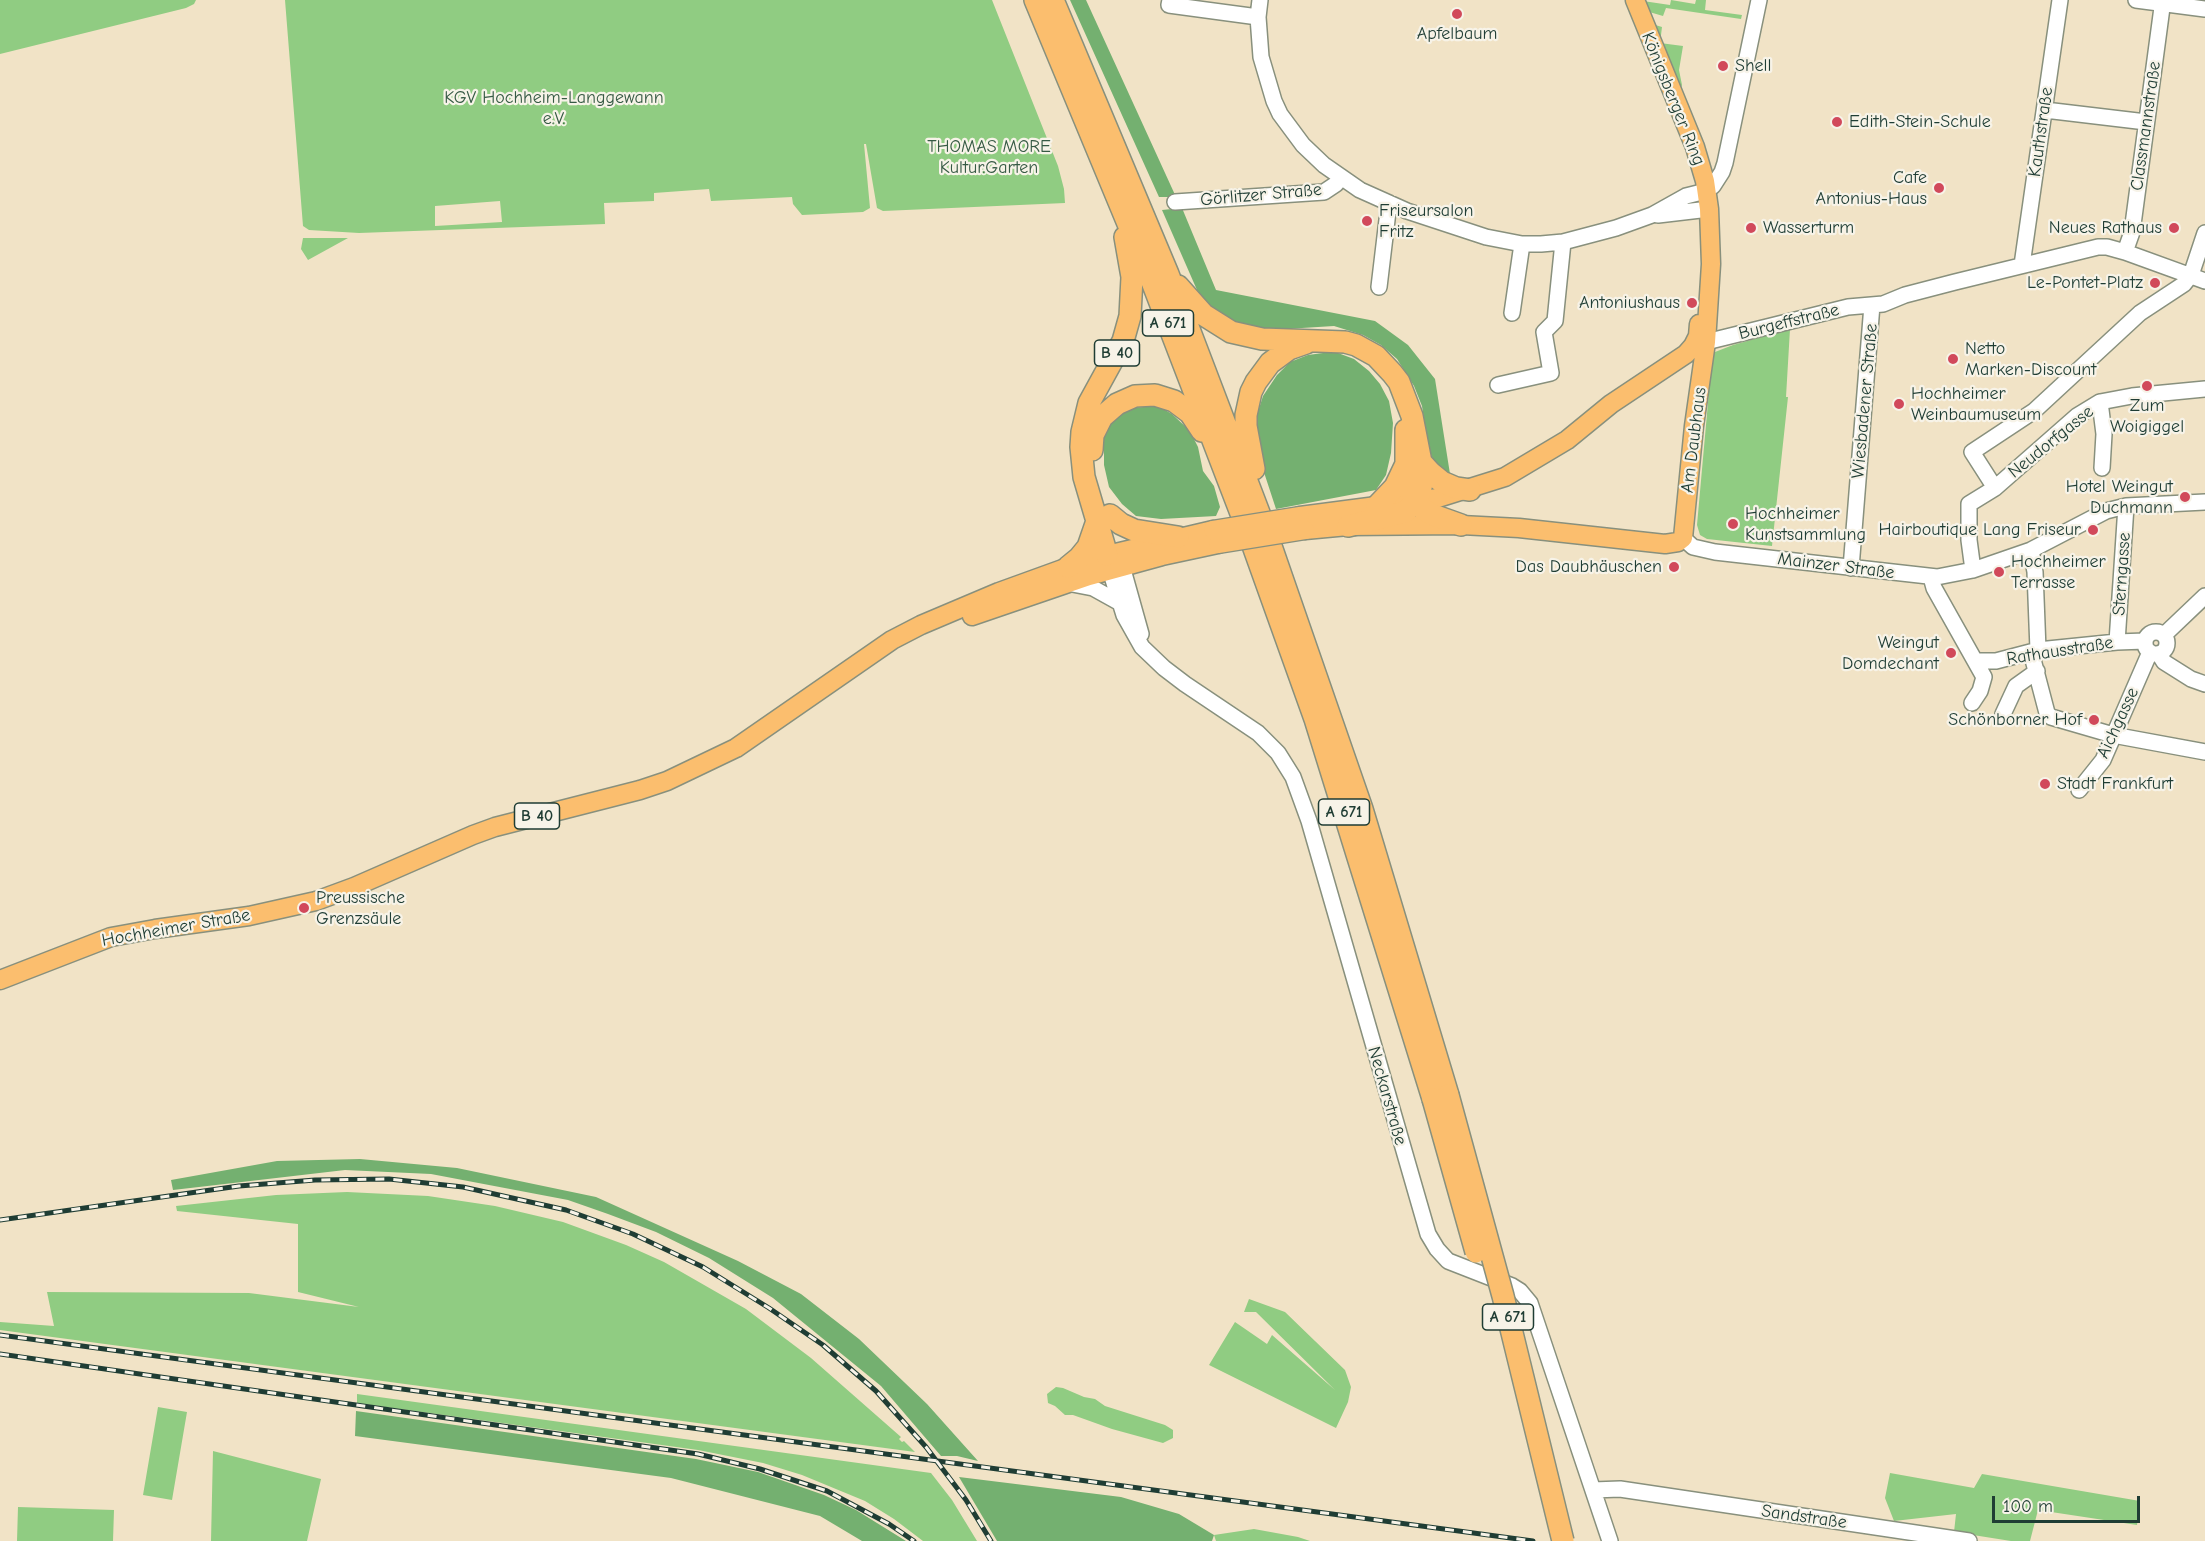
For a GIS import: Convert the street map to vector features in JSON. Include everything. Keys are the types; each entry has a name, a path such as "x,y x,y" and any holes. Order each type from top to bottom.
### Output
{"highway":[{"name":"A 671","path":"1035,0 1111,178 1223,468 1315,719 1441,1097 1503,1296 1563,1541"},
{"name":"A 671","path":"1053,0 1168,274 1264,526 1365,820 1441,1097 1549,1541"},
{"name":"B 40","path":"1067,575 1088,547 1103,518 1083,470 1082,432 1089,403 1123,341 1130,316 1133,290 1128,252 1111,178"},
{"path":"1168,274 1204,315 1231,332 1262,339 1345,342 1366,350 1385,364 1403,393 1412,416 1414,463 1411,491 1416,501 1433,515 1461,525"},
{"path":"1264,526 1246,426 1251,392 1262,372 1279,356 1299,345 1322,340"},
{"path":"1115,561 1103,518 1092,444 1093,435 1102,417 1109,410 1135,396 1165,397 1183,406 1196,421 1223,468"},
{"path":"1414,463 1442,482 1456,488 1470,490"},
{"path":"1377,506 1414,463"},
{"path":"1348,526 1405,512 1416,501"},
{"path":"1103,518 1134,530 1178,537"}],"main road":[{"name":"Königsberger Ring","path":"1624,0 1687,156 1702,201"},
{"name":"Königsberger Ring","path":"1635,0 1695,147 1702,201 1702,339"},
{"path":"1416,501 1470,490 1505,477 1538,459 1567,440 1611,404 1686,354 1702,339"},
{"name":"Am Daubhaus","path":"1683,538 1700,384 1702,339"},
{"path":"1672,363 1685,363 1692,366 1698,372 1700,384"},
{"name":"B 40","path":"1067,575 1215,537 1303,523 1377,506 1416,501"},
{"name":"B 40","path":"1303,523 1348,526"},
{"path":"1348,526 1461,525 1519,528 1665,544 1678,542 1683,538"},
{"name":"B 40","path":"1115,561 1178,537 1215,537"},
{"name":"Hochheimer Straße","path":"0,980 111,937 249,916 316,901 495,827 667,781 736,748 892,640 921,625 999,592 1067,575"}],"street":[{"path":"1260,0 1258,17 1261,57 1280,114 1303,145 1324,165 1360,190 1389,203 1451,227 1522,244 1563,242 1702,201 1718,180 1725,163 1760,0"},
{"name":"Kauthstraße","path":"2022,265 2060,0"},
{"path":"2136,0 2205,9"},
{"path":"1169,2 1258,17"},
{"name":"Classmannstraße","path":"2125,252 2132,232 2163,2"},
{"path":"2045,110 2146,122"},
{"name":"Görlitzer Straße","path":"1175,202 1323,192 1336,184 1341,177"},
{"path":"1379,287 1389,203"},
{"path":"1995,488 1972,452 2034,411 2140,313 2198,278 2205,233"},
{"path":"1498,385 1551,373 1544,332 1555,321 1563,242"},
{"path":"1512,313 1522,244"},
{"name":"Burgeffstraße","path":"1702,339 1848,307 1872,305 2098,247 2125,252 2198,278"},
{"name":"Wiesbadener Straße","path":"1851,568 1872,305"},
{"name":"Neudorfgasse","path":"1973,570 1969,540 1969,504 1995,488 2077,416 2100,402 2162,392 2205,389"},
{"path":"2100,402 2104,434 2102,468"},
{"name":"Mainzer Straße","path":"1683,538 1693,548 1931,577 1973,570 2031,550 2098,515 2126,506 2205,502"},
{"name":"Sterngasse","path":"2117,642 2126,506"},
{"path":"2031,550 2035,572 2034,651 2048,716 2113,735 2205,752"},
{"name":"Neckarstraße","path":"1115,561 1120,603 1135,637 1164,668 1204,698 1258,733 1278,753 1293,777 1310,821 1428,1234 1448,1261 1512,1286 1520,1291 1530,1303 1610,1541"},
{"name":"Neckarstraße","path":"1115,561 1141,634 1151,655"},
{"path":"1067,575 1120,603"},
{"name":"Rathausstraße","path":"1931,577 1934,588 1984,677 1980,691 1972,703"},
{"name":"Rathausstraße","path":"1975,661 1996,661 2034,651 2117,642 2151,649 2148,636 2154,632 2164,635 2205,596"},
{"path":"2151,649 2164,662 2205,684"},
{"name":"Aichgasse","path":"2079,790 2103,760 2151,649"},
{"path":"2003,714 2016,686 2037,671"},
{"name":"Sandstraße","path":"1595,1497 1640,1493 1969,1541"}],"green space":[{"path":"0,0 196,0 194,4 186,8 0,54"},
{"name":"KGV Hochheim-Langgewann e.V.","path":"285,0 992,0 1058,166 1065,203 883,211 877,208 866,144 864,144 870,208 863,212 802,215 793,204 792,197 711,201 709,189 654,193 654,201 604,203 605,224 359,233 309,230 303,226","holes":["500,201 502,222 435,226 435,206"]},
{"path":"1070,0 1086,0 1176,197 1159,197"},
{"path":"1671,0 1695,4 1696,0 1706,0 1705,10 1742,15 1741,19 1666,8 1663,16 1646,11 1643,1 1670,5"},
{"path":"1652,24 1662,27 1660,43 1683,46 1679,70 1682,85 1680,91"},
{"path":"1182,208 1216,290 1375,321 1408,345 1435,379 1450,474 1444,472 1434,461 1428,448 1422,406 1414,386 1397,359 1381,345 1363,335 1334,326 1270,330 1242,325 1220,316 1204,301 1162,210"},
{"path":"303,238 348,238 308,260 301,249"},
{"path":"1790,329 1786,397 1788,397 1772,546 1707,539 1700,535 1697,525 1712,358 1715,352 1733,345"},
{"path":"1338,353 1354,359 1380,384 1389,401 1393,423 1391,453 1386,475 1376,490 1276,509 1258,454 1254,432 1257,415 1263,396 1277,375 1290,362 1308,355"},
{"path":"1158,406 1172,414 1190,431 1198,447 1203,471 1214,486 1220,507 1216,516 1161,519 1136,516 1122,504 1109,487 1104,465 1104,428 1130,408"},
{"path":"360,1159 457,1168 596,1197 738,1261 801,1294 859,1339 927,1404 978,1461 957,1456 941,1456 881,1386 773,1298 709,1258 656,1232 568,1200 431,1174 345,1170 173,1190 171,1180 277,1161"},
{"path":"347,1192 428,1196 495,1206 563,1222 626,1245 664,1262 746,1309 811,1358 915,1452 0,1330 0,1322 54,1326 47,1292 249,1293 359,1307 298,1292 298,1224 177,1211 176,1206 276,1195"},
{"path":"1249,1299 1285,1312 1345,1370 1351,1387 1348,1402 1336,1428 1209,1365 1235,1322 1267,1344 1272,1335 1335,1390 1256,1312 1244,1312"},
{"path":"1056,1387 1095,1399 1105,1406 1165,1425 1173,1430 1173,1438 1163,1443 1073,1415 1065,1415 1048,1403 1047,1394"},
{"path":"357,1394 931,1473 952,1500 977,1541 923,1541 865,1501 802,1475 763,1463 698,1450 357,1403"},
{"path":"158,1407 187,1412 172,1500 143,1495"},
{"path":"356,1411 696,1459 758,1472 824,1495 856,1510 906,1541 862,1541 820,1516 671,1478 355,1436"},
{"path":"213,1451 321,1479 307,1541 211,1541"},
{"path":"1890,1473 1974,1488 1982,1474 2140,1501 2137,1525 2038,1510 2030,1541 2011,1541 1954,1532 1956,1514 1894,1521 1885,1498"},
{"path":"959,1477 1121,1497 1179,1514 1214,1535 1212,1541 997,1541"},
{"path":"18,1507 114,1510 113,1541 17,1541"},
{"path":"1254,1529 1310,1541 1216,1541 1214,1535"}],"railway":[{"path":"0,1220 239,1186 315,1180 389,1179 463,1187 566,1210 633,1234 703,1267 823,1345 876,1391 926,1447 966,1500 991,1541"},
{"path":"0,1335 1533,1541"},
{"path":"0,1354 698,1454 760,1469 827,1491 889,1524 914,1541"}],"place":[{"name":"Apfelbaum","path":"1457,14"},
{"name":"Shell","path":"1723,66"},
{"name":"Edith-Stein-Schule","path":"1837,122"},
{"name":"Cafe Antonius-Haus","path":"1939,188"},
{"name":"Friseursalon Fritz","path":"1367,221"},
{"name":"Wasserturm","path":"1751,228"},
{"name":"Neues Rathaus","path":"2174,228"},
{"name":"Le-Pontet-Platz","path":"2155,283"},
{"name":"Antoniushaus","path":"1692,303"},
{"name":"Netto Marken-Discount","path":"1953,359"},
{"name":"Zum Woigiggel","path":"2147,386"},
{"name":"Hochheimer Weinbaumuseum","path":"1899,404"},
{"name":"Hotel Weingut Duchmann","path":"2185,497"},
{"name":"Hochheimer Kunstsammlung","path":"1733,524"},
{"name":"Hairboutique Lang Friseur","path":"2093,530"},
{"name":"Das Daubhäuschen","path":"1674,567"},
{"name":"Hochheimer Terrasse","path":"1999,572"},
{"name":"Weingut Domdechant","path":"1951,653"},
{"name":"Schönborner Hof","path":"2094,720"},
{"name":"Stadt Frankfurt","path":"2045,784"},
{"name":"Preussische Grenzsäule","path":"304,908"}],"park label":[{"name":"THOMAS MORE Kultur.Garten","path":"989,157"}]}
